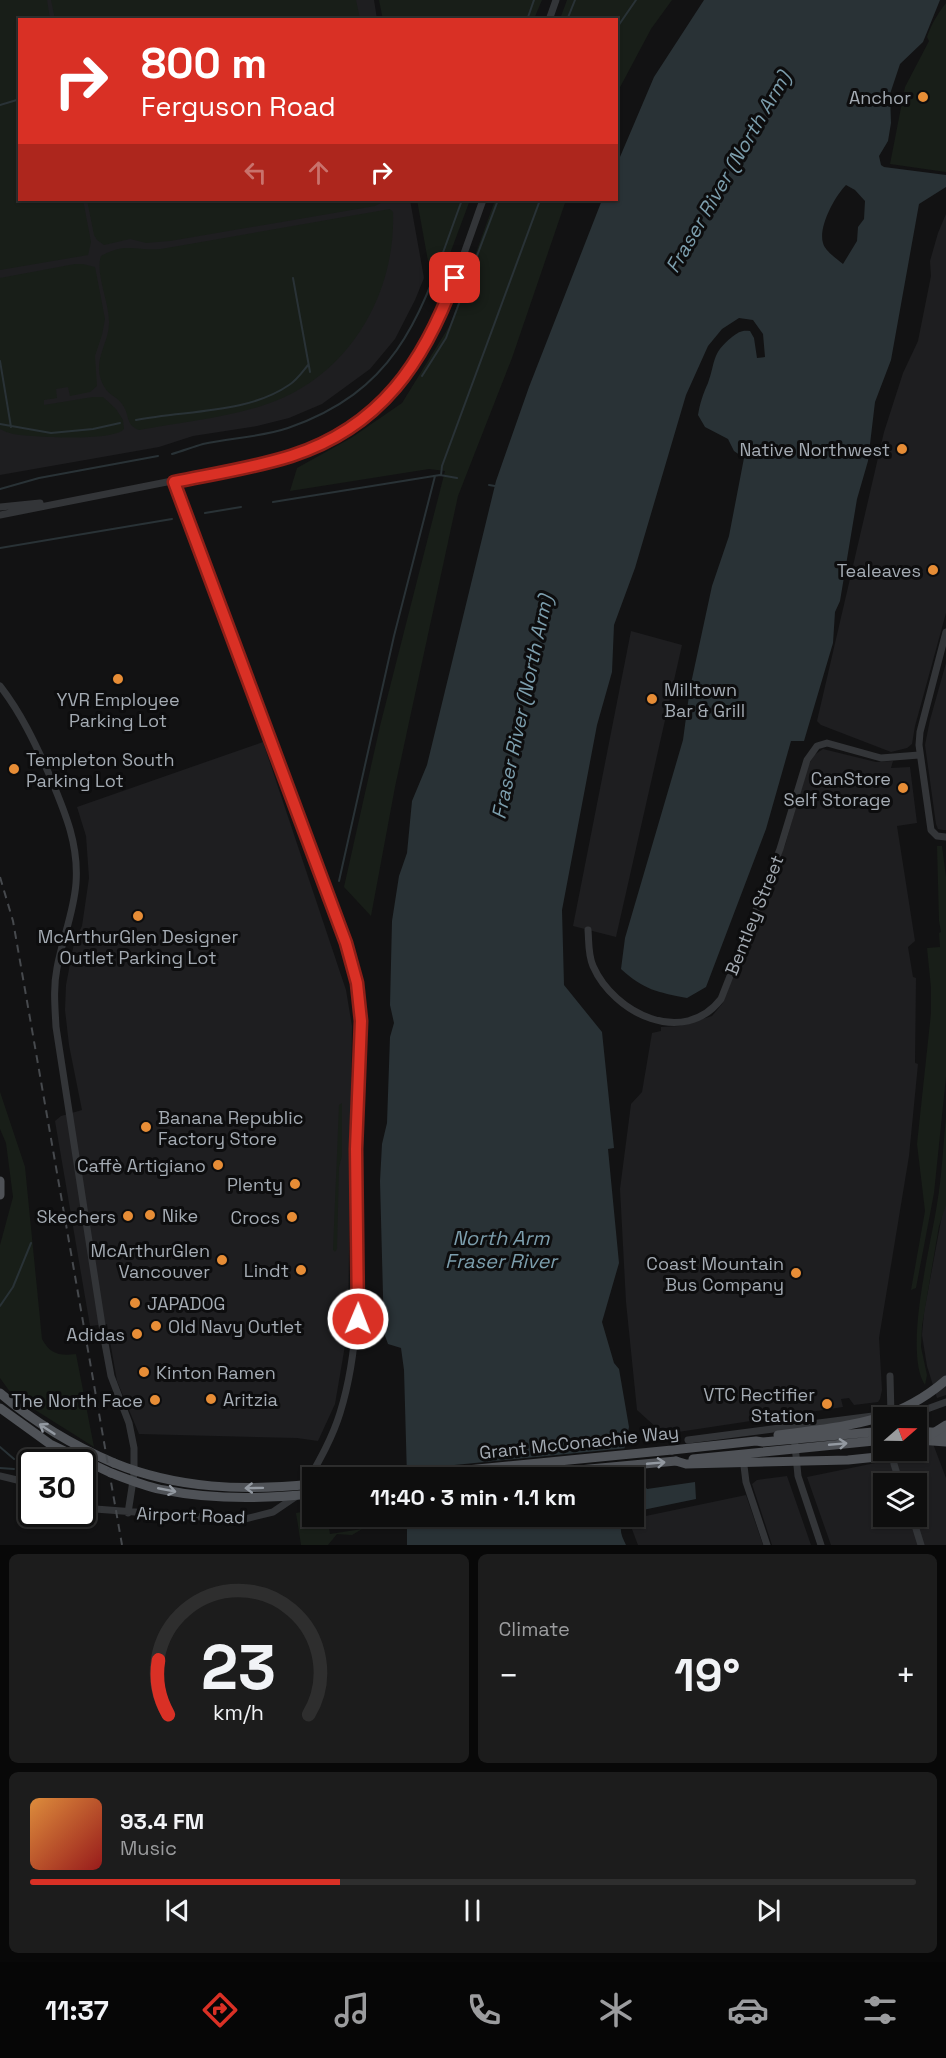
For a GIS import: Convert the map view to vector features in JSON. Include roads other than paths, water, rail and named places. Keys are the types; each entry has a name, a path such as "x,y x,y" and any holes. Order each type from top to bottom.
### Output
{"main road":[{"path":"0,1181 0,1195"},
{"path":"756,1441 763,1437 864,1423 885,1417 915,1404 946,1380"},
{"path":"0,1393 54,1433 114,1463 163,1479 206,1487 266,1488 302,1485"},
{"path":"0,1408 50,1444 111,1473 162,1490 204,1496 266,1498 302,1495"},
{"path":"927,1436 946,1425"},
{"name":"Grant McConachie Way","path":"495,1467 756,1441 873,1432"},
{"path":"927,1432 946,1433"},
{"name":"Grant McConachie Way","path":"611,1467 873,1441"},
{"path":"927,1442 946,1442"},
{"path":"676,1461 686,1464 873,1457"}],"street":[{"path":"550,18 556,0"},
{"path":"0,515 273,461 306,451 343,433 382,402 414,366 443,310 483,201"},
{"name":"Airport Road","path":"96,1510 241,1520 273,1512 294,1499 303,1490 340,1415 347,1389 358,1319 356,1149 361,1021 357,983 346,943 174,482"},
{"path":"0,507 72,500"},
{"path":"946,633 920,732 919,754 930,826 937,837 946,837"},
{"path":"0,686 20,714 37,746 66,813 74,843 76,884 71,914 57,967 54,994 56,1027 111,1376 129,1423 134,1448 134,1474 128,1513"},
{"name":"Bentley Street","path":"588,930 594,968 618,1001 648,1018 676,1022 696,1019 711,1011 720,999 780,849 807,760 812,752 818,746 827,743 881,758 919,754"},
{"path":"890,1376 891,1407"},
{"path":"927,1409 946,1402"},
{"path":"688,1440 873,1418"},
{"path":"794,1426 798,1476 821,1545"},
{"path":"740,1434 746,1482 767,1545"},
{"path":"0,1476 18,1480"},
{"path":"915,1527 921,1545"}],"water":[{"name":"North Arm Fraser River","path":"704,0 940,0 923,42 900,64 890,94 891,123 888,141 879,156 881,165 884,167 946,175 946,187 919,204 891,360 875,402 868,461 857,499 840,601 835,612 833,643 804,741 791,741 766,829 706,987 687,998 651,989 637,982 621,969 625,938 683,740 690,688 712,586 729,536 744,458 734,451 728,439 705,427 698,415 715,358 725,343 740,332 750,331 754,338 757,358 765,357 763,334 753,320 739,318 722,329 708,346 686,395 635,568 614,625 612,672 597,725 562,910 564,985 602,1032 614,1148 608,1149 619,1263 602,1322 614,1363 619,1369 629,1427 622,1460 626,1467 407,1467 404,1370 401,1348 388,1344 384,1333 380,1181 382,1144 387,1123 390,1037 394,1023 390,1005 392,921 399,876 407,853 412,801 427,765 496,481 529,387 602,201 618,201 618,162 654,77","holes":["846,185 855,190 865,201 864,219 858,227 857,241 843,264 824,246 822,236 828,212"]},
{"name":"North Arm Fraser River","path":"695,1482 696,1499 644,1510 644,1485 647,1489"},
{"path":"407,1527 622,1527 622,1537 626,1545 407,1545"}],"waterway":[{"path":"528,18 534,0"},
{"path":"568,18 575,0"},
{"path":"618,26 636,0"},
{"path":"0,105 18,100"},
{"path":"172,454 203,444 288,428 328,411 359,390 385,366 405,338 435,274 462,201"},
{"path":"422,376 446,338 498,201"},
{"path":"441,475 442,466 540,201"},
{"path":"293,278 310,372"},
{"path":"0,361 11,427"},
{"path":"136,420 215,410 254,401 289,385 308,365"},
{"path":"0,424 51,433 93,429 120,423"},
{"path":"0,489 39,478 158,456"},
{"path":"273,502 440,475 457,478"},
{"path":"339,881 394,636 435,476"},
{"path":"489,485 495,486"},
{"path":"205,513 241,507"},
{"path":"0,548 172,519"},
{"path":"0,1306 13,1287 31,1243"},
{"path":"0,1447 14,1459"},
{"path":"0,1468 14,1469"}],"railway":[{"path":"0,877 13,921 122,1545"}],"place":[{"name":"Anchor","path":"923,97"},
{"name":"Native Northwest","path":"902,449"},
{"name":"Tealeaves","path":"933,570"},
{"name":"YVR Employee Parking Lot","path":"118,679"},
{"name":"Milltown Bar & Grill","path":"652,699"},
{"name":"Templeton South Parking Lot","path":"14,769"},
{"name":"CanStore Self Storage","path":"903,788"},
{"name":"McArthurGlen Designer Outlet Parking Lot","path":"138,916"},
{"name":"Banana Republic Factory Store","path":"146,1127"},
{"name":"Caffè Artigiano","path":"218,1165"},
{"name":"Plenty","path":"295,1184"},
{"name":"Nike","path":"150,1215"},
{"name":"Skechers","path":"128,1216"},
{"name":"Crocs","path":"292,1217"},
{"name":"McArthurGlen Vancouver","path":"222,1260"},
{"name":"Lindt","path":"301,1270"},
{"name":"Coast Mountain Bus Company","path":"796,1273"},
{"name":"JAPADOG","path":"135,1303"},
{"name":"Old Navy Outlet","path":"156,1326"},
{"name":"Adidas","path":"137,1334"},
{"name":"Kinton Ramen","path":"144,1372"},
{"name":"Aritzia","path":"211,1399"},
{"name":"The North Face","path":"155,1400"},
{"name":"VTC Rectifier Station","path":"827,1404"}],"water label":[{"name":"Fraser River (North Arm)","path":"728,172"},
{"name":"Fraser River (North Arm)","path":"522,707"}]}
